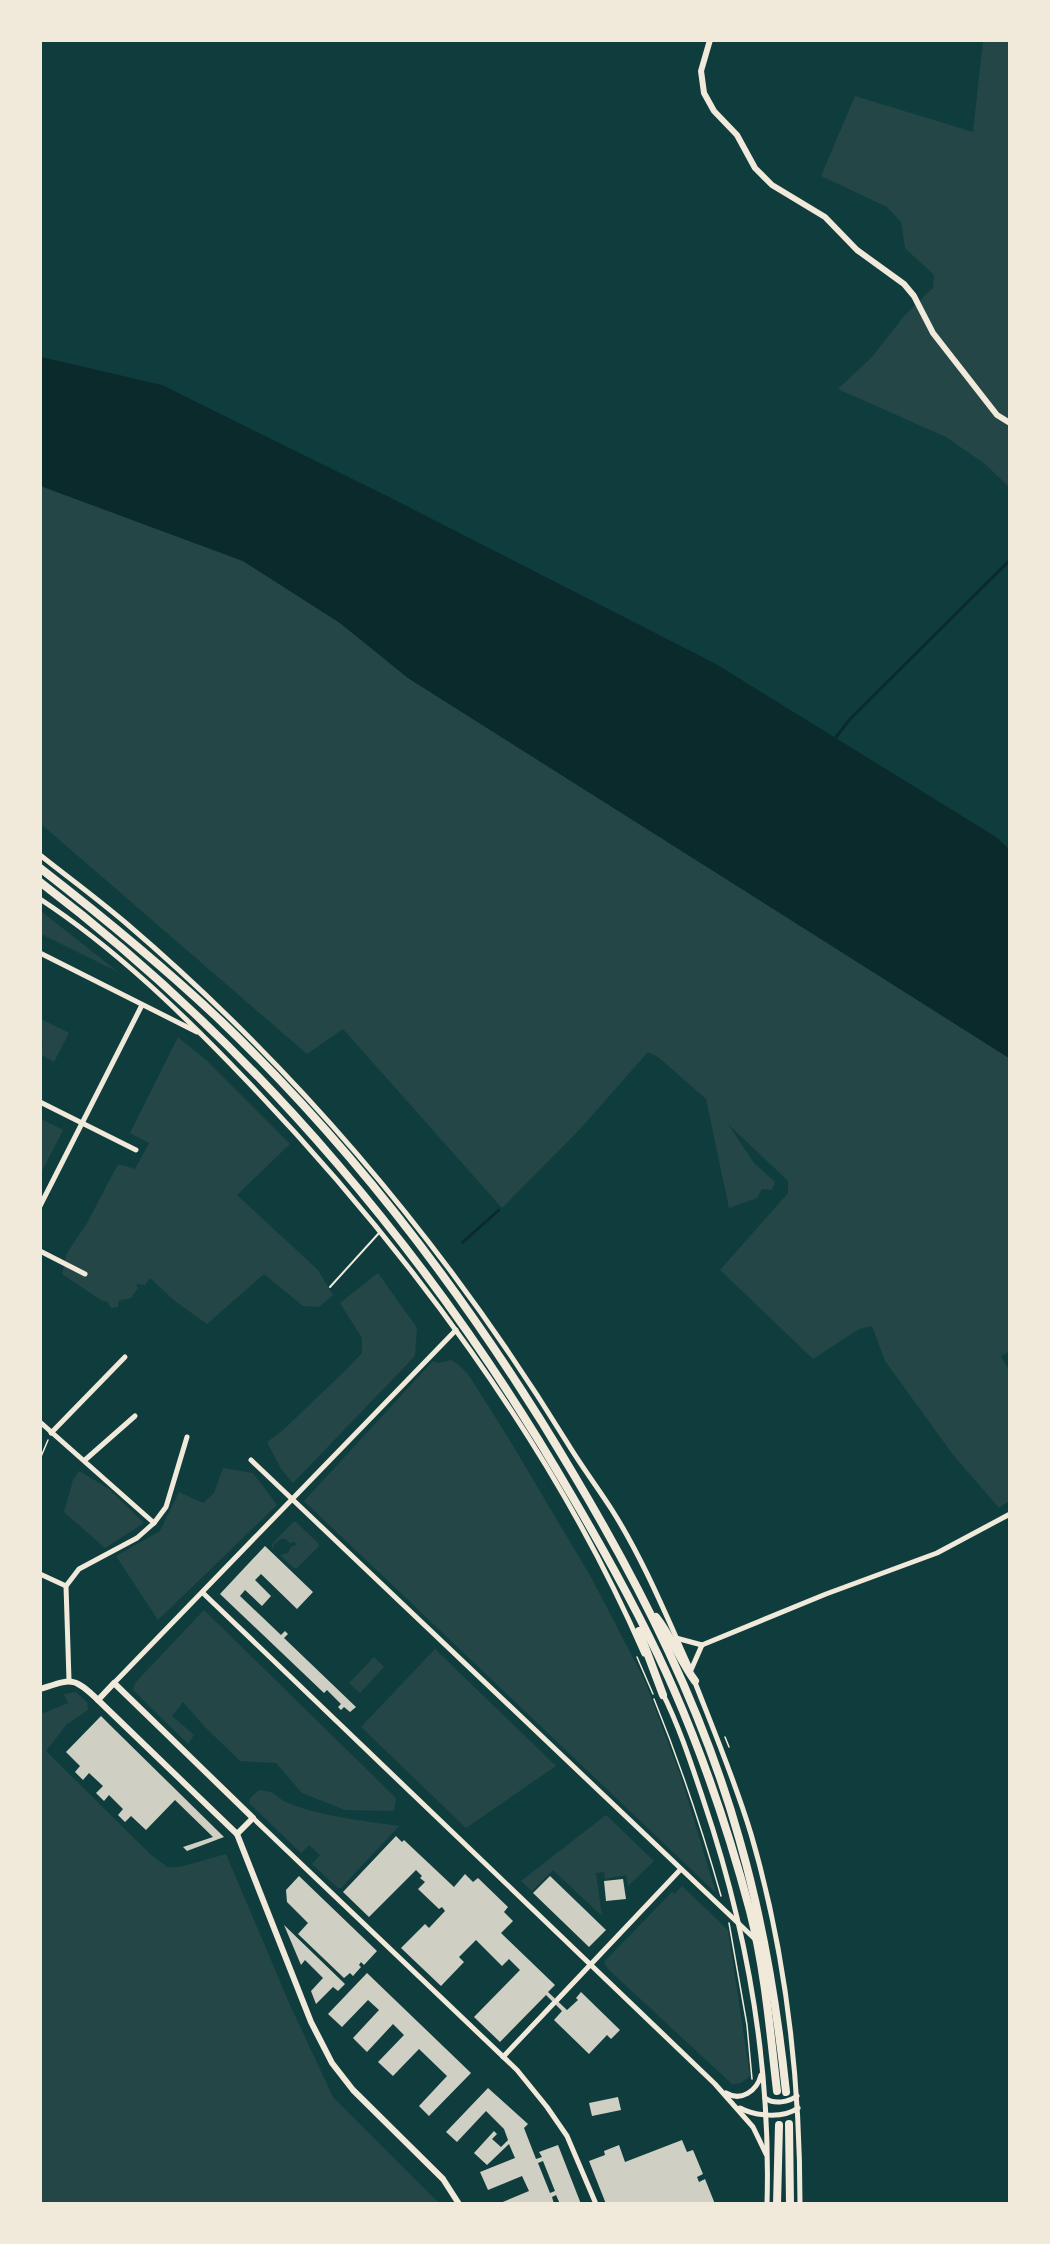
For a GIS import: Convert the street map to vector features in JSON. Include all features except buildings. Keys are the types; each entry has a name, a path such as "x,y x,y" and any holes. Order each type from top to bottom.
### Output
{"highway":[{"path":"40,868 119,930 222,1022 309,1113 397,1215 510,1371 599,1517 648,1607 709,1748 739,1836 759,1915 778,2023 782,2092 750,1913 706,1770 673,1688 636,1613 538,1437 439,1291 387,1224 300,1122 213,1031 112,939 40,882"},
{"path":"648,1607 668,1632 695,1681"},
{"path":"636,1613 640,1632 663,1695"},
{"path":"789,2124 790,2204"},
{"path":"777,2204 779,2125"}],"street":[{"path":"710,40 701,71 704,93 714,111 737,135 754,168 772,185 825,217 857,250 904,284 914,296 933,333 997,415 1010,423"},
{"path":"40,855 126,923 228,1016 277,1065 357,1153 458,1278 612,1510 660,1601 691,1670 721,1745 761,1872 790,2022 798,2108 800,2204"},
{"path":"40,898 105,947 204,1036 293,1129 380,1231 456,1330 530,1442 580,1528 627,1617 663,1695 698,1785 736,1906 746,1957 765,2098 767,2204"},
{"path":"40,953 204,1036"},
{"path":"40,1206 142,1005"},
{"path":"40,1102 136,1150"},
{"path":"40,1251 85,1274"},
{"path":"98,1700 456,1330"},
{"path":"51,1433 125,1357"},
{"path":"85,1460 135,1416"},
{"path":"40,1422 154,1523"},
{"path":"69,1680 66,1586 79,1569 137,1538 154,1523 166,1507 187,1437"},
{"path":"251,1460 780,1963"},
{"path":"676,1638 702,1645 826,1594 938,1553 1010,1514"},
{"path":"40,1574 66,1586"},
{"path":"203,1593 715,2084 753,2127 764,2148 768,2162"},
{"path":"691,1670 702,1645"},
{"path":"40,1689 69,1680 81,1684 237,1834 311,2022 332,2063 353,2090 443,2178 459,2204"},
{"path":"114,1683 503,2057 535,2091 567,2136 596,2204"},
{"path":"237,1834 253,1818"},
{"path":"503,2057 680,1870"},
{"path":"715,2084 729,2095 738,2097 746,2095 753,2091 759,2083 762,2072"},
{"path":"765,2098 772,2102 789,2101 797,2096"},
{"path":"737,2107 748,2112 766,2115 792,2113 798,2108"}],"lane":[{"path":"330,1287 380,1231"}],"path":[{"path":"40,1459 51,1433"},
{"path":"635,1652 678,1758 707,1845 723,1903"},
{"path":"730,1930 747,2025 753,2086"}],"shaded area":[{"path":"983,41 1009,41 1009,487 985,464 946,437 838,389 872,357 905,315 933,288 934,275 905,248 901,222 887,207 821,176 855,96 973,132"},
{"path":"41,357 162,385 389,497 716,664 996,837 1009,849 1009,1058 408,678 340,623 243,561 41,486"},
{"path":"40,486 243,561 340,623 408,678 1009,1058 1010,1351 1001,1356 1009,1370 1009,1501 999,1508 954,1456 885,1361 872,1326 859,1329 813,1359 720,1270 788,1193 788,1181 728,1124 754,1163 775,1182 772,1190 762,1189 757,1198 729,1208 706,1099 658,1057 648,1052 580,1129 502,1208 343,1029 307,1054 41,824"},
{"path":"41,911 118,972 41,934"},
{"path":"41,1019 69,1033 54,1062 41,1055 43,1044"},
{"path":"178,1037 206,1060 290,1144 237,1195 318,1270 333,1295 319,1307 303,1306 264,1274 207,1324 176,1302 150,1278 145,1285 136,1284 138,1288 131,1298 118,1301 118,1307 111,1308 108,1302 101,1300 62,1274 67,1253 87,1223 118,1164 135,1169 149,1143 130,1133"},
{"path":"41,1119 63,1130 41,1173"},
{"path":"378,1273 417,1328 415,1356 293,1483 281,1469 267,1442 282,1431 362,1353 362,1338 340,1303"},
{"path":"451,1360 468,1374 509,1439 592,1579 644,1679 681,1777 716,1893 304,1501 433,1361 438,1363"},
{"path":"223,1468 253,1473 277,1505 158,1620 116,1556 160,1531 179,1492 203,1503 214,1493"},
{"path":"79,1471 109,1489 144,1523 105,1548 64,1512 73,1480"},
{"path":"293,1522 296,1522 319,1546 297,1568 294,1568 280,1555 288,1553 291,1547 296,1545 295,1542 290,1543 286,1539 280,1539 274,1544 274,1548 272,1547 272,1544"},
{"path":"204,1610 396,1798 394,1811 345,1810 302,1793 276,1763 240,1761 183,1702 172,1716 194,1735 188,1744 133,1690 135,1683"},
{"path":"435,1649 556,1766 466,1828 361,1727"},
{"path":"374,1657 384,1667 360,1693 349,1683"},
{"path":"76,1692 87,1702 88,1710 67,1724 46,1751 149,1853 167,1867 180,1867 226,1854 290,2005 333,2097 439,2203 41,2203 41,1714 68,1703 64,1694"},
{"path":"259,1790 273,1793 288,1803 314,1811 342,1818 399,1826 341,1888 338,1888 312,1864 320,1855 309,1845 301,1853 249,1803 250,1798"},
{"path":"606,1815 654,1861 628,1886 626,1875 605,1879 604,1872 596,1873 602,1916 553,1870 532,1891 521,1881"},
{"path":"682,1886 728,1930 750,2076 741,2083 732,2084 608,1969 604,1962 672,1892 675,1894"}],"waterway":[{"path":"833,741 850,719 1010,560"},
{"path":"463,1242 499,1210"}]}
